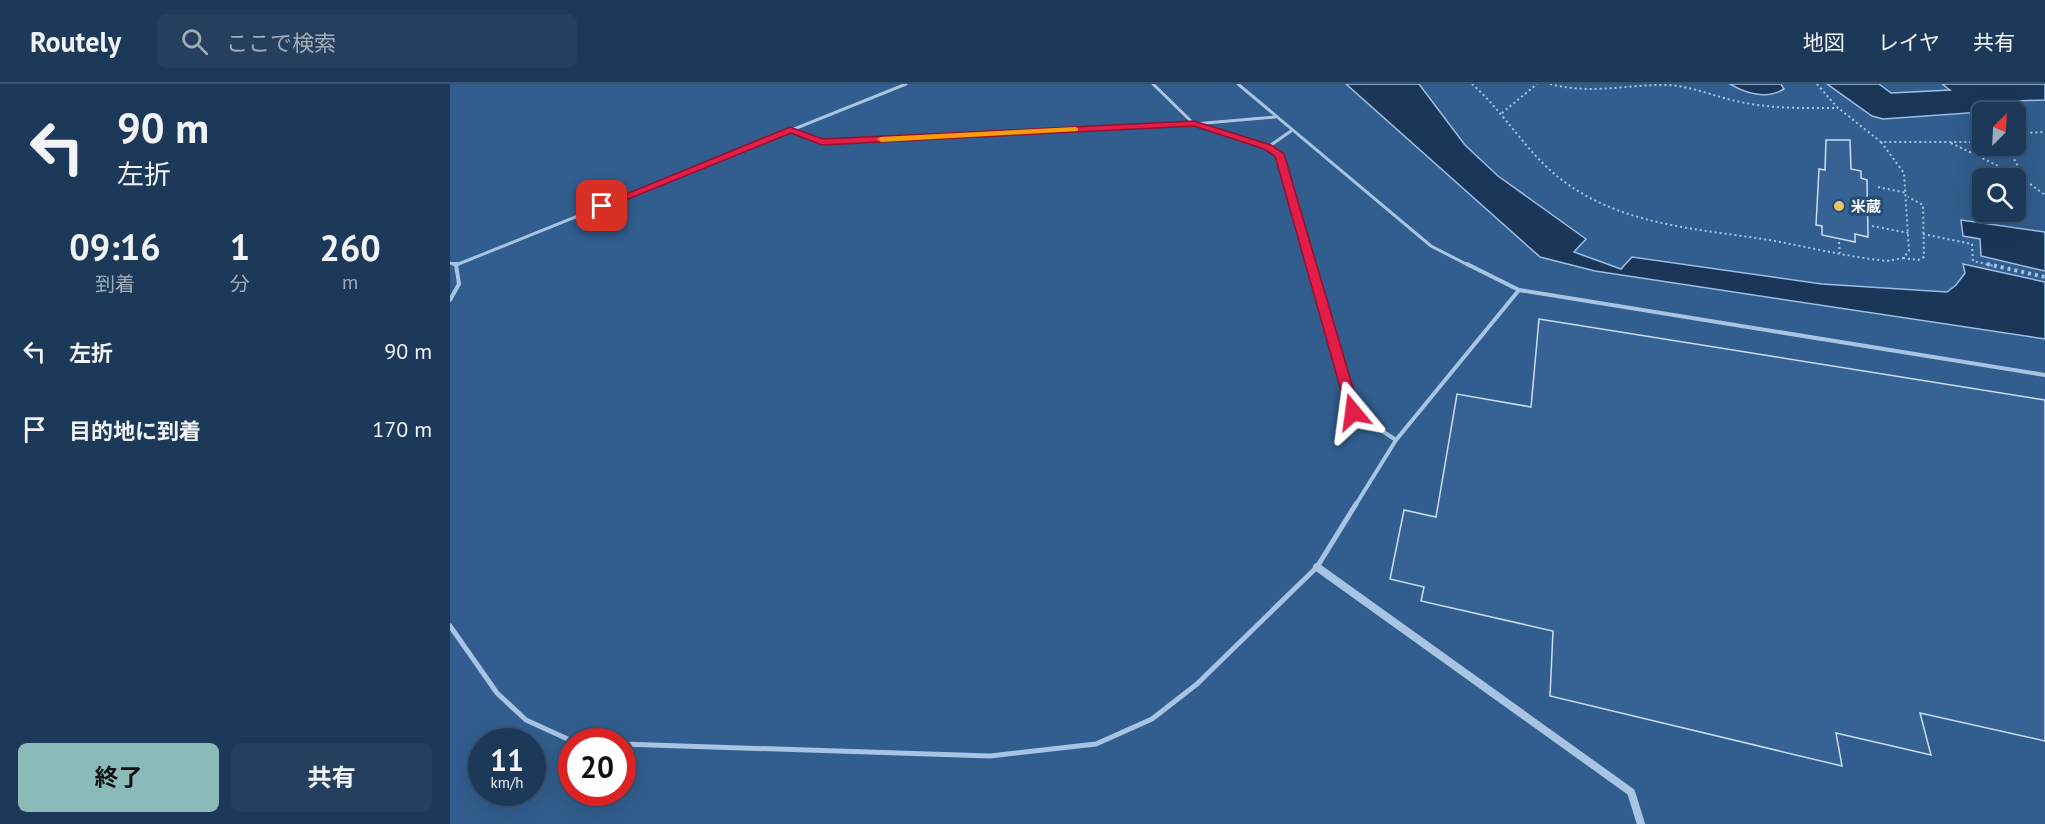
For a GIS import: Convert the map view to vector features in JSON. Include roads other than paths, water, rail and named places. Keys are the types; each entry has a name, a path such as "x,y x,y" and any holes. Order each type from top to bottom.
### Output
{"street":[{"path":"1317,567 1631,792 1641,824"}],"lane":[{"path":"450,263 456,265 906,84"},
{"path":"1153,84 1194,124 1268,147 1280,154 1353,412 1396,441"},
{"path":"1238,84 1291,131 1431,246 1519,290 2045,375"},
{"path":"790,130 822,142 1194,124 1275,117"},
{"path":"1268,147 1291,131"},
{"path":"450,300 459,284 456,265"},
{"path":"636,744 990,756 1096,744 1152,719 1197,684 1317,567 1396,441 1519,290"},
{"path":"450,626 496,693 526,720 558,735"}],"place":[{"name":"米蔵","path":"1839,206"}]}
